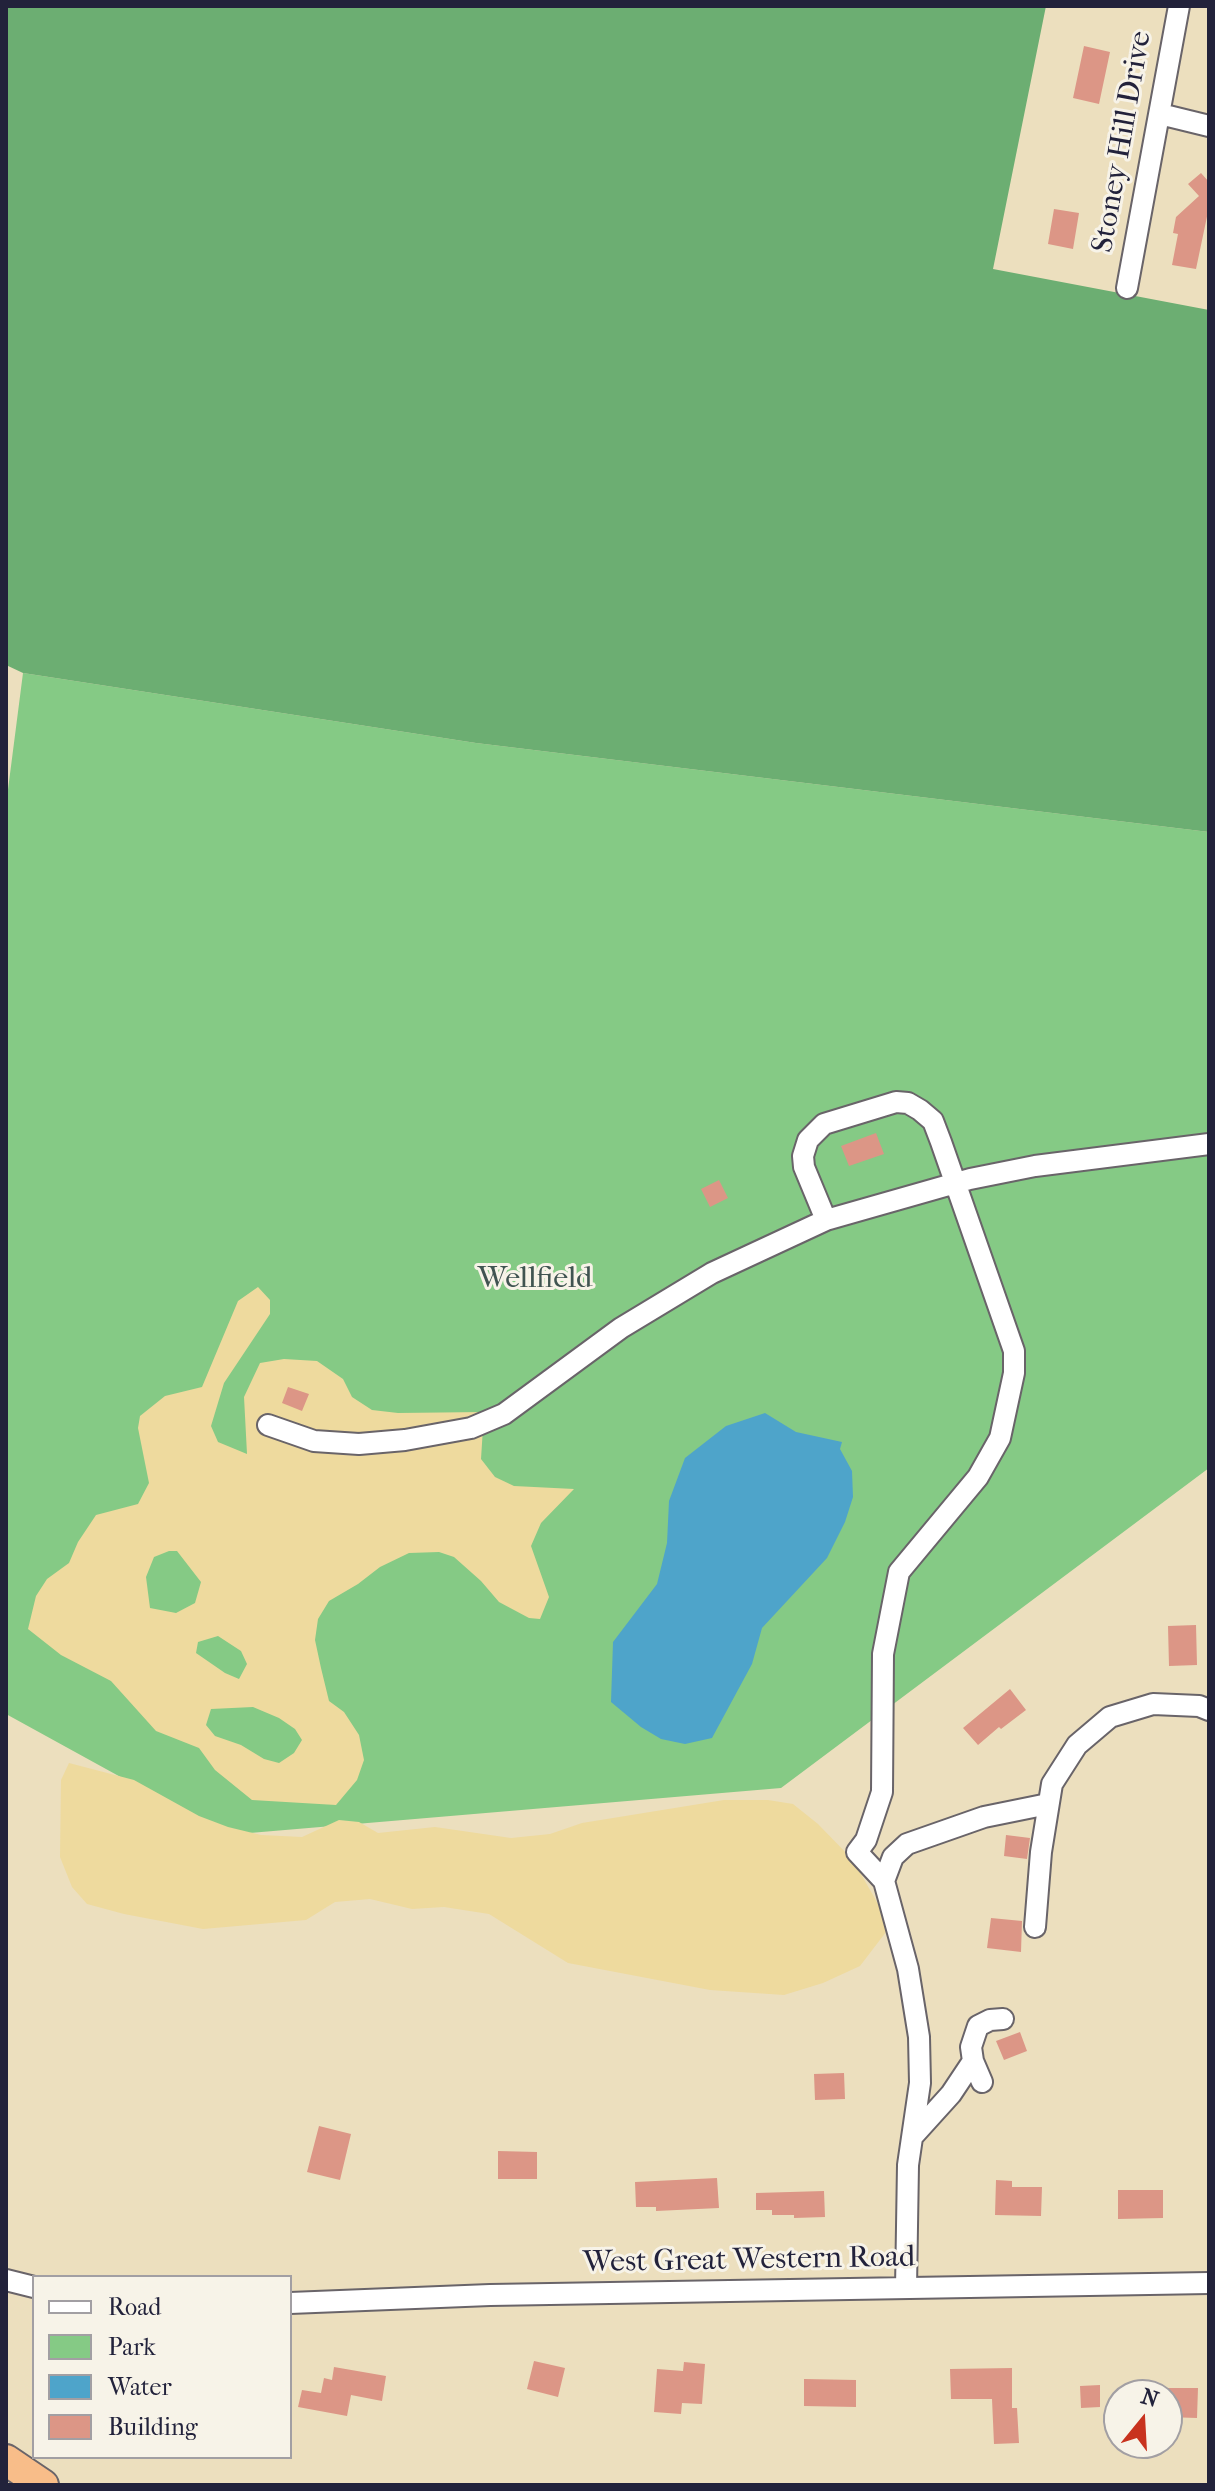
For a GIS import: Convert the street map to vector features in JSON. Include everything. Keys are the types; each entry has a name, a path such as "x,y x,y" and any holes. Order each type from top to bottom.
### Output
{"highway":[{"path":"6,2460 15,2463 43,2485"}],"street":[{"name":"Stoney Hill Drive","path":"1127,288 1179,6"},
{"path":"1160,114 1209,126"},
{"path":"826,1220 804,1167 803,1156 808,1140 824,1124 896,1102 908,1103 933,1121 1009,1329 1014,1351 1014,1373 1000,1438 978,1477 899,1572 883,1654 882,1792 866,1840 857,1852 884,1881 908,1969 919,2037 920,2083 908,2165 906,2288"},
{"path":"268,1425 314,1441 359,1444 405,1440 471,1428 504,1414 621,1328 712,1273 826,1220 957,1183 1035,1166 1209,1144"},
{"path":"1035,1927 1052,1784 1077,1745 1110,1717 1153,1704 1199,1706 1209,1710"},
{"path":"884,1881 893,1857 907,1844 984,1817 1048,1804"},
{"path":"982,2082 973,2061 973,2034 978,2026 990,2020 1003,2019"},
{"path":"913,2136 951,2094 973,2061"},
{"path":"6,2280 32,2286"},
{"name":"West Great Western Road","path":"292,2303 506,2295 1209,2283"}],"green space":[{"path":"6,6 1046,6 993,269 1209,310 1209,832 476,743 23,673 6,665"},
{"name":"Wellfield","path":"23,673 476,743 1209,832 1209,1468 781,1788 226,1835 6,1714 6,805"}],"sand":[{"path":"258,1287 270,1300 270,1314 224,1383 211,1426 218,1442 247,1454 244,1397 260,1363 284,1359 317,1361 343,1379 352,1397 372,1410 398,1413 484,1412 481,1459 495,1477 514,1486 574,1489 541,1523 531,1546 549,1597 540,1619 529,1618 499,1602 454,1557 439,1552 409,1553 380,1567 329,1601 318,1619 315,1640 321,1668 329,1701 344,1712 359,1735 364,1760 357,1780 336,1805 252,1800 215,1770 199,1748 156,1731 111,1681 61,1655 28,1629 36,1596 47,1579 69,1563 78,1542 96,1515 138,1504 149,1483 138,1428 140,1416 165,1396 202,1387 238,1301","holes":["177,1551 201,1582 195,1603 176,1613 150,1608 146,1577 154,1557","218,1636 241,1651 247,1664 239,1679 196,1653 198,1642","253,1707 279,1718 295,1729 302,1740 294,1753 279,1763 264,1759 241,1745 215,1736 206,1725 211,1709"]},
{"path":"69,1763 134,1780 199,1816 261,1835 302,1837 339,1820 359,1822 378,1833 435,1827 511,1838 550,1834 582,1823 724,1800 768,1800 793,1804 818,1824 853,1860 882,1911 886,1932 860,1966 823,1983 784,1995 710,1990 568,1963 489,1914 444,1907 412,1909 370,1899 335,1902 306,1920 203,1929 124,1914 87,1904 72,1887 60,1857 61,1780"}],"water":[{"path":"765,1413 796,1432 842,1442 840,1449 852,1471 853,1497 845,1522 827,1558 762,1628 752,1664 712,1738 685,1744 661,1739 611,1702 613,1642 657,1584 667,1543 669,1501 685,1458 726,1426"}],"building":[{"path":"1084,46 1110,52 1099,104 1073,98"},
{"path":"1201,173 1209,182 1209,207 1196,269 1172,265 1178,234 1173,233 1176,217 1199,196 1188,184"},
{"path":"1054,209 1079,213 1073,249 1048,244"},
{"path":"876,1133 884,1154 849,1166 841,1146"},
{"path":"719,1180 728,1198 710,1207 701,1189"},
{"path":"288,1387 309,1394 302,1411 282,1403"},
{"path":"1196,1625 1197,1665 1169,1666 1168,1626"},
{"path":"1010,1689 1026,1710 978,1745 963,1728"},
{"path":"1006,1835 1030,1838 1027,1859 1004,1856"},
{"path":"991,1918 1022,1921 1021,1952 987,1948"},
{"path":"1020,2032 1027,2051 1004,2060 996,2041"},
{"path":"844,2073 845,2099 815,2100 814,2074"},
{"path":"319,2126 351,2134 340,2180 307,2172"},
{"path":"498,2151 537,2152 537,2179 498,2179"},
{"path":"717,2178 719,2208 656,2211 656,2207 636,2207 635,2182"},
{"path":"996,2180 1012,2181 1012,2187 1042,2187 1041,2216 995,2215"},
{"path":"1118,2190 1163,2190 1163,2218 1118,2219"},
{"path":"824,2191 825,2217 794,2218 794,2215 772,2215 772,2210 756,2210 756,2193"},
{"path":"534,2361 565,2368 558,2397 527,2389"},
{"path":"684,2362 705,2364 702,2404 682,2403 681,2414 654,2412 657,2369 683,2371"},
{"path":"334,2367 386,2376 382,2401 351,2395 347,2416 298,2407 302,2390 321,2393 324,2378 332,2380"},
{"path":"1012,2368 1012,2408 1017,2408 1019,2443 994,2444 992,2399 951,2399 950,2369"},
{"path":"804,2379 856,2380 856,2407 804,2406"},
{"path":"1100,2385 1100,2407 1081,2408 1080,2386"},
{"path":"1183,2388 1198,2388 1197,2418 1183,2418"}]}
